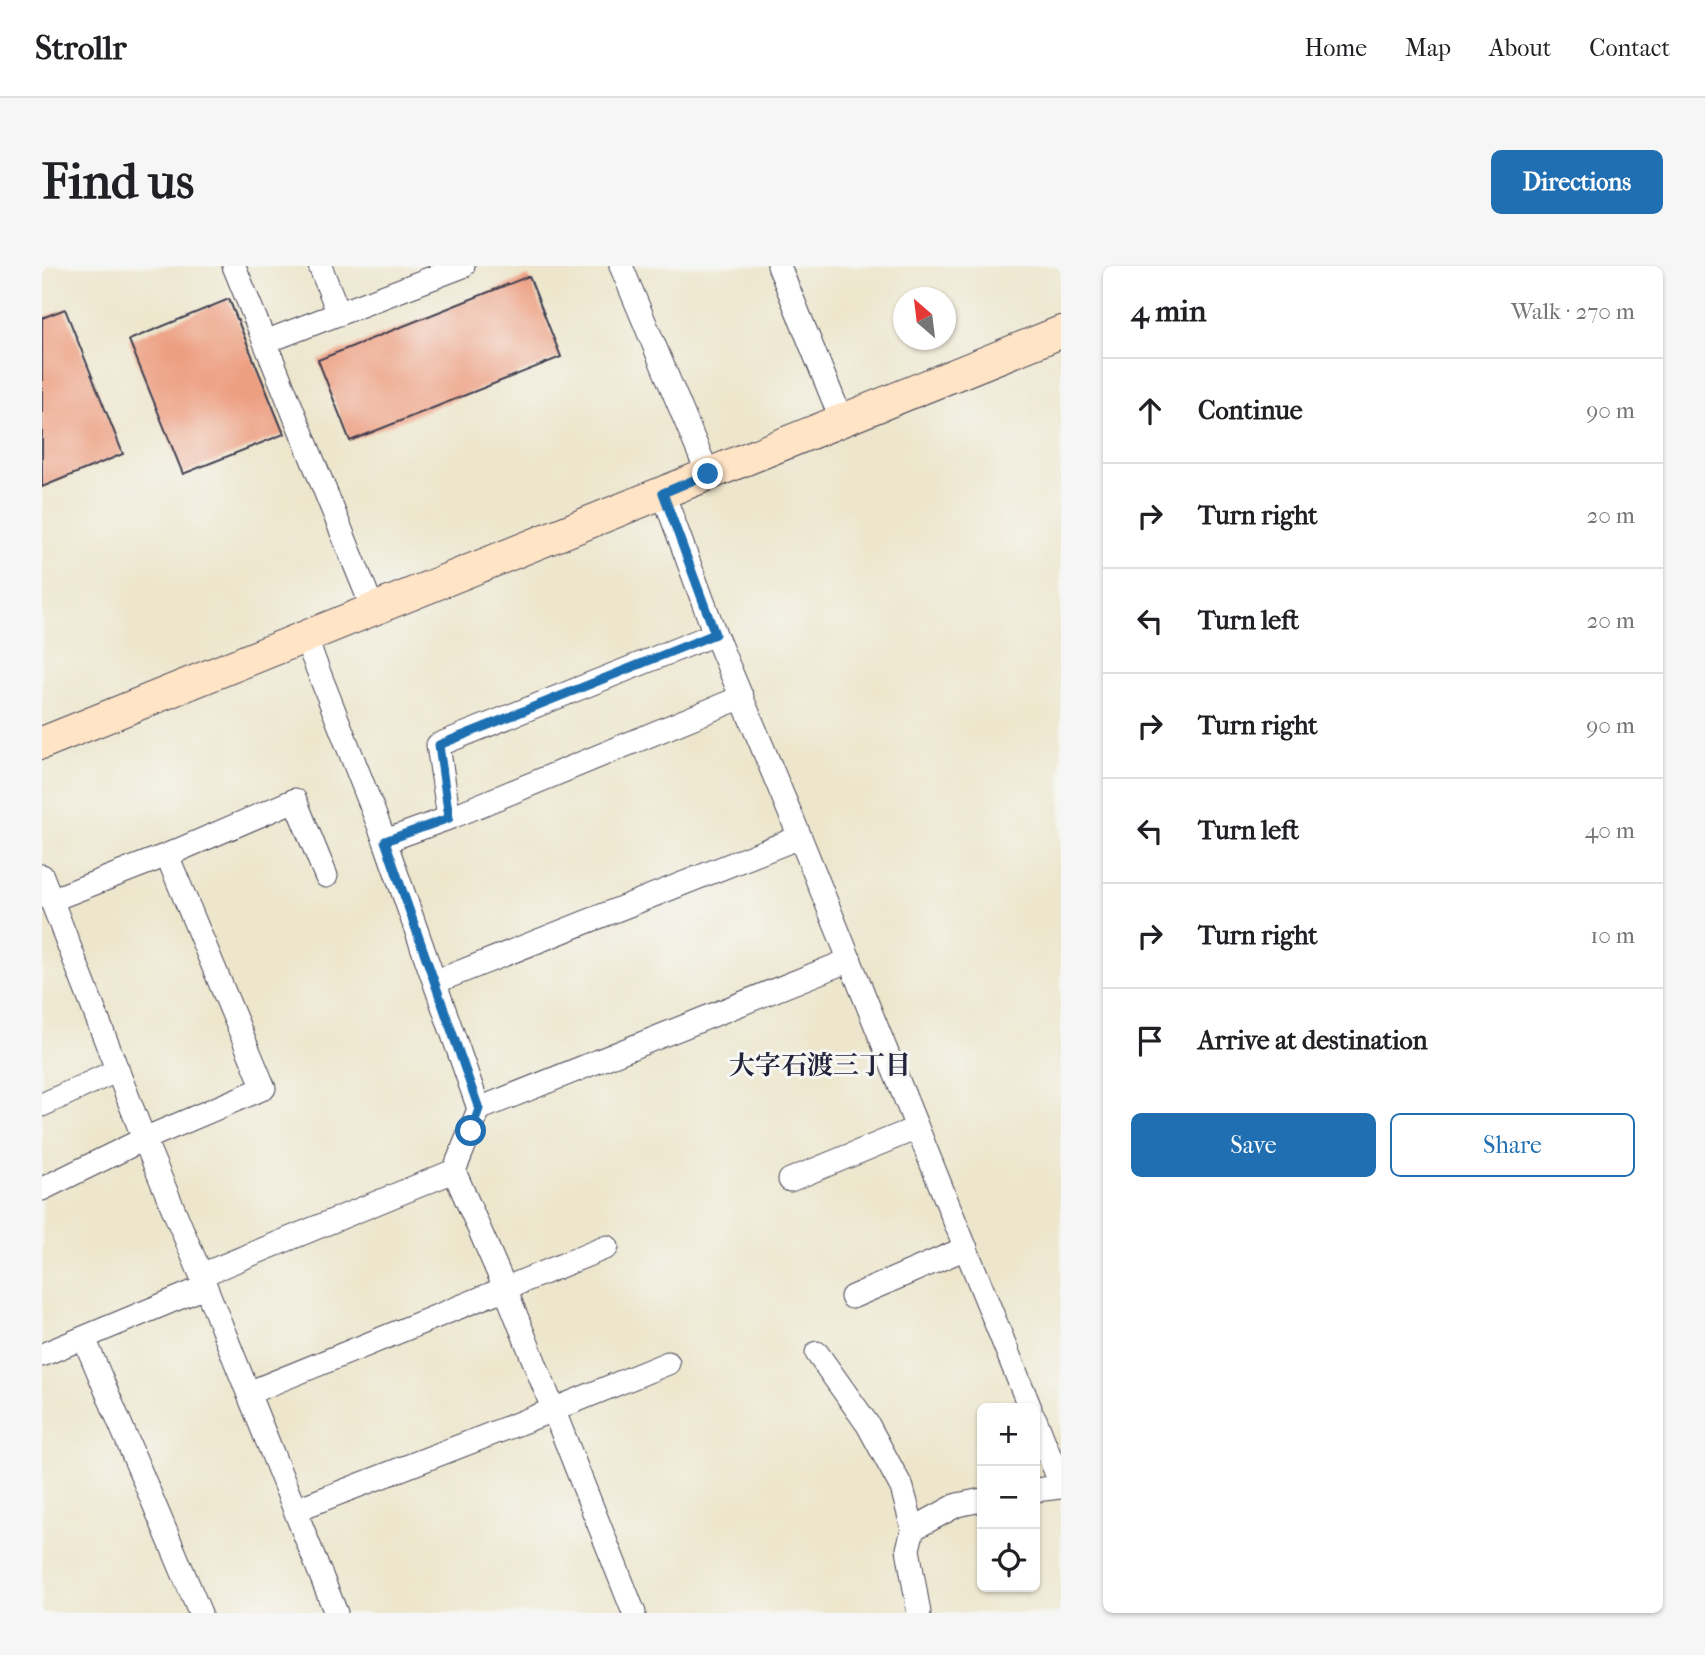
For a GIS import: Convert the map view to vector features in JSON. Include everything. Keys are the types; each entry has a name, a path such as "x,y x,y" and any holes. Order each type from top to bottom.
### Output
{"street":[{"path":"234,266 373,609"},
{"path":"320,266 339,314"},
{"path":"265,342 463,266"},
{"path":"621,266 708,474"},
{"path":"779,266 842,421"},
{"path":"42,743 1061,332"},
{"path":"663,493 715,634 800,837 1028,1403"},
{"path":"449,818 439,745 715,634"},
{"path":"42,1355 454,1171 479,1109 385,841 305,637"},
{"path":"385,841 449,818 742,697"},
{"path":"51,900 167,855 295,800 326,876"},
{"path":"435,982 800,837"},
{"path":"42,1189 144,1139 264,1088 167,855"},
{"path":"42,876 144,1139 336,1613"},
{"path":"479,1109 850,960"},
{"path":"42,1105 118,1070"},
{"path":"790,1180 917,1128"},
{"path":"454,1171 505,1288 634,1613"},
{"path":"248,1393 607,1247"},
{"path":"852,1297 967,1248"},
{"path":"85,1338 200,1613"},
{"path":"817,1353 868,1425 902,1488 913,1529 908,1549 919,1613"},
{"path":"295,1510 668,1363"},
{"path":"1040,1432 1061,1486 1040,1489"},
{"path":"913,1529 957,1505 977,1501"}],"building":[{"path":"529,276 561,357 350,441 318,360"},
{"path":"229,299 284,434 183,474 129,340"},
{"path":"65,309 123,454 42,487 42,318"}],"district":[{"name":"大字石渡三丁目","path":"820,1065"}],"route":[{"path":"471,1131 479,1109 385,841 449,818 439,745 715,634 663,493 708,474"}]}
